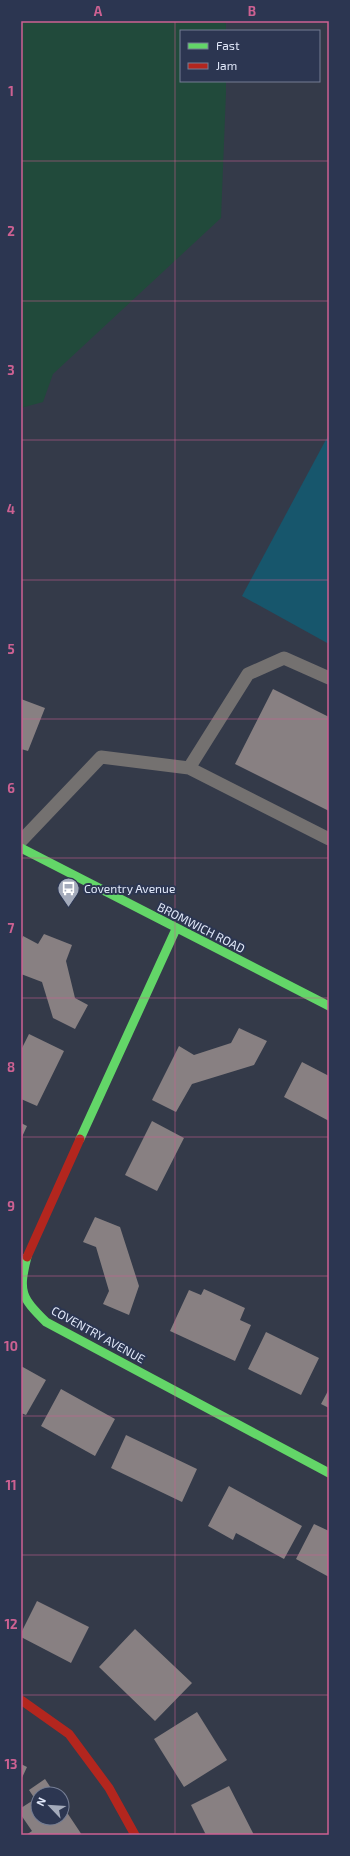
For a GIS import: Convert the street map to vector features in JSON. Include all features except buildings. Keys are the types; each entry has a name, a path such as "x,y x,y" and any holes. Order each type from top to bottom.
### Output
{"street":[{"name":"BROMWICH ROAD","path":"21,848 176,929 329,1006"},
{"name":"COVENTRY AVENUE","path":"176,929 28,1253 21,1280 27,1303 46,1322 329,1473"},
{"path":"21,1700 69,1734 109,1788 135,1835"}],"lane":[{"path":"189,768 248,674 284,658 329,678"},
{"path":"21,841 101,757 189,768 329,839"}],"green space":[{"path":"21,21 226,21 226,30 180,30 180,82 226,82 221,218 53,374 43,402 21,408"}],"water":[{"path":"329,434 329,644 242,596"}],"traffic: fast":[{"path":"21,848 329,1006"},
{"path":"80,1139 176,929"},
{"path":"27,1257 22,1286 24,1293 31,1306 46,1322 329,1473"}],"traffic: jam":[{"path":"27,1257 80,1139"},
{"path":"21,1700 69,1734 109,1788 135,1835"}],"place":[{"name":"Coventry Avenue","path":"68,908"}]}
